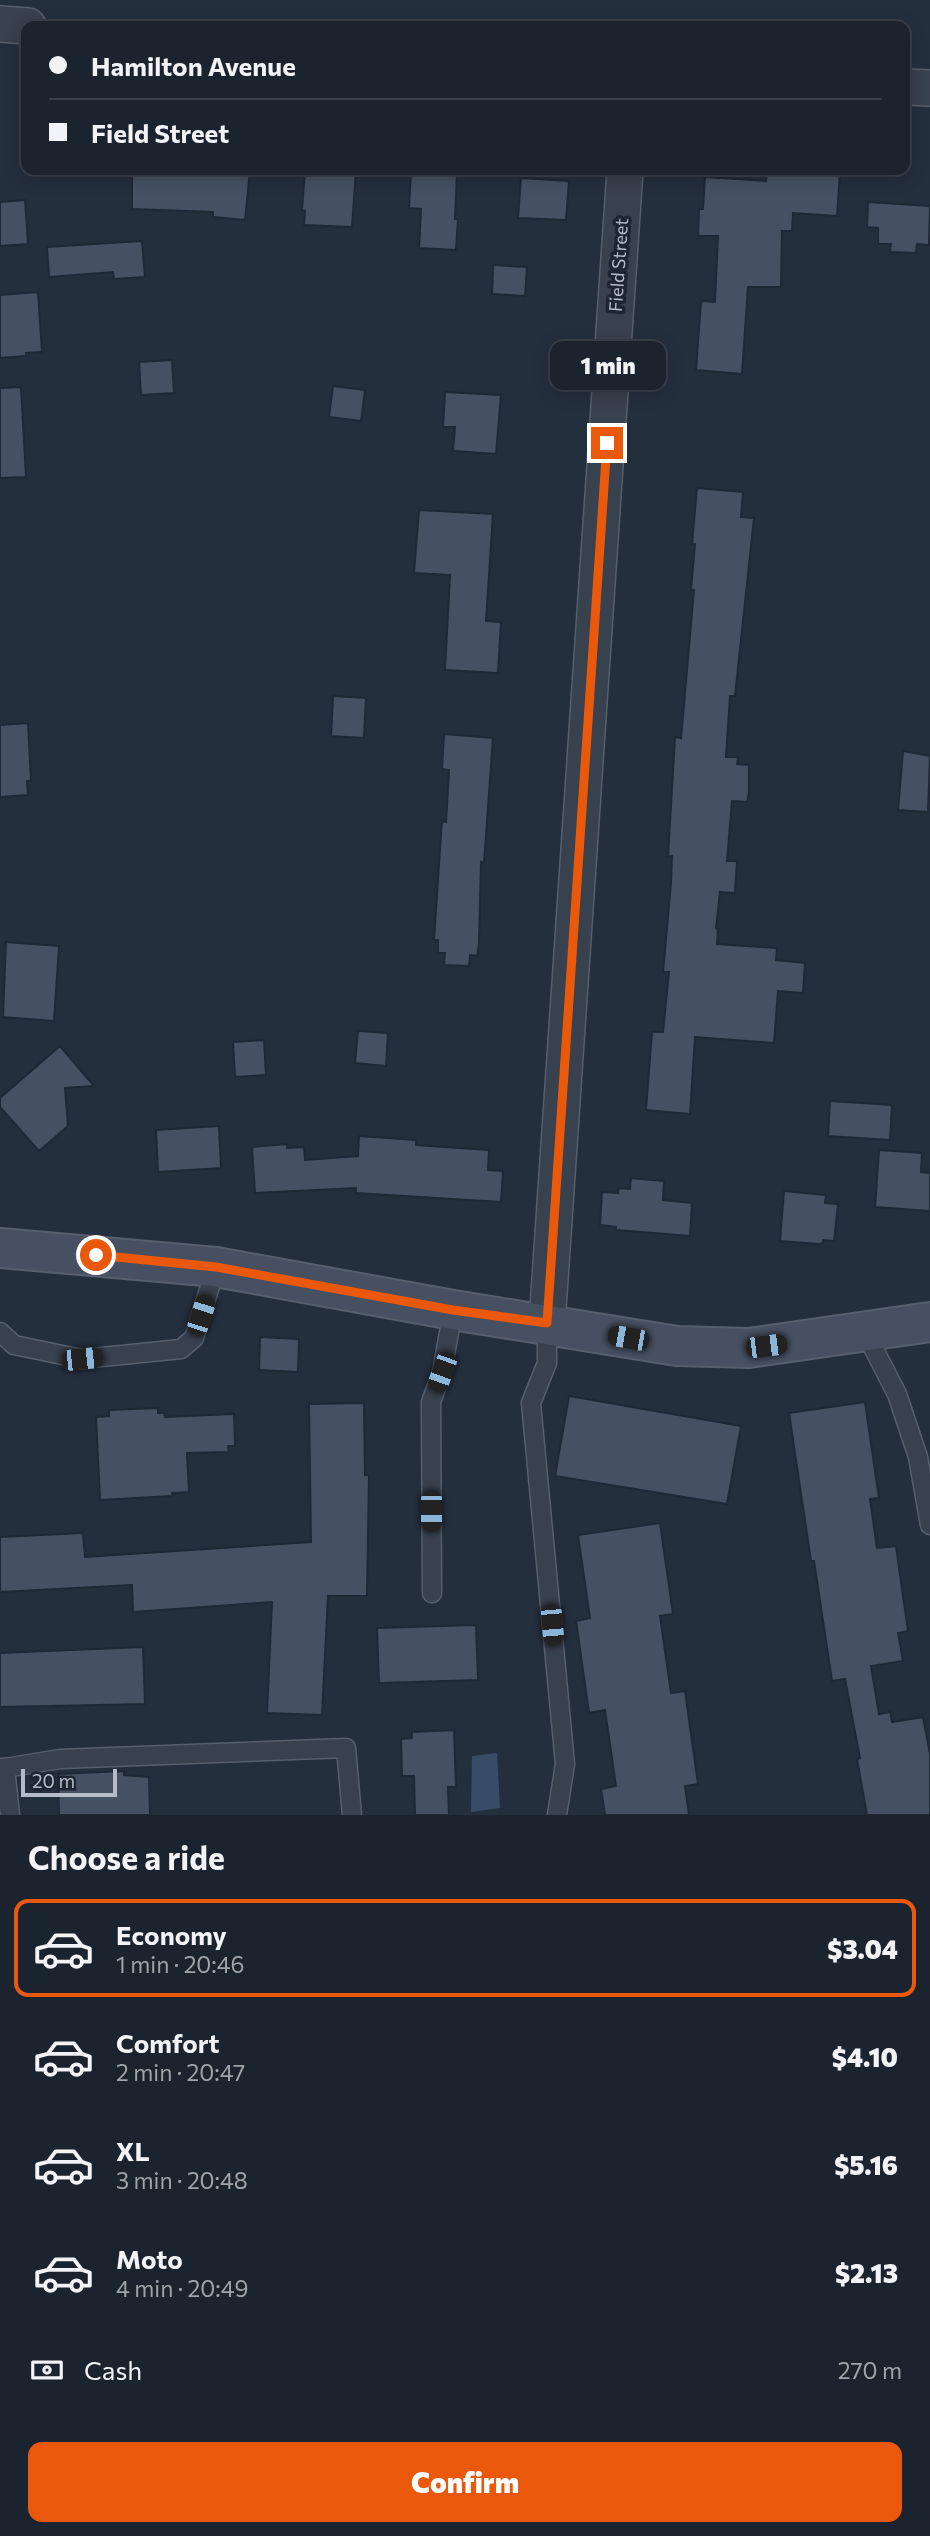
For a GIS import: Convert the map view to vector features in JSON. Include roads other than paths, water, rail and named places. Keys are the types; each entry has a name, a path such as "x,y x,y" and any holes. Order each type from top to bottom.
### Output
{"street":[{"path":"0,24 21,26"},
{"path":"910,87 930,88"},
{"name":"Field Street","path":"547,1323 625,175"},
{"path":"0,1248 216,1267 453,1310 677,1346 723,1349 772,1346 930,1322"}],"lane":[{"path":"0,1332 14,1345 82,1359 181,1349 194,1338 216,1267"},
{"path":"432,1593 431,1402 442,1372 453,1310"},
{"path":"547,1323 547,1363 531,1403 565,1764 557,1815"},
{"path":"864,1332 897,1394 918,1457 930,1525"},
{"path":"9,1815 3,1768 60,1759 346,1748 352,1815"}],"water":[{"path":"497,1753 500,1808 471,1812 472,1756"}]}
